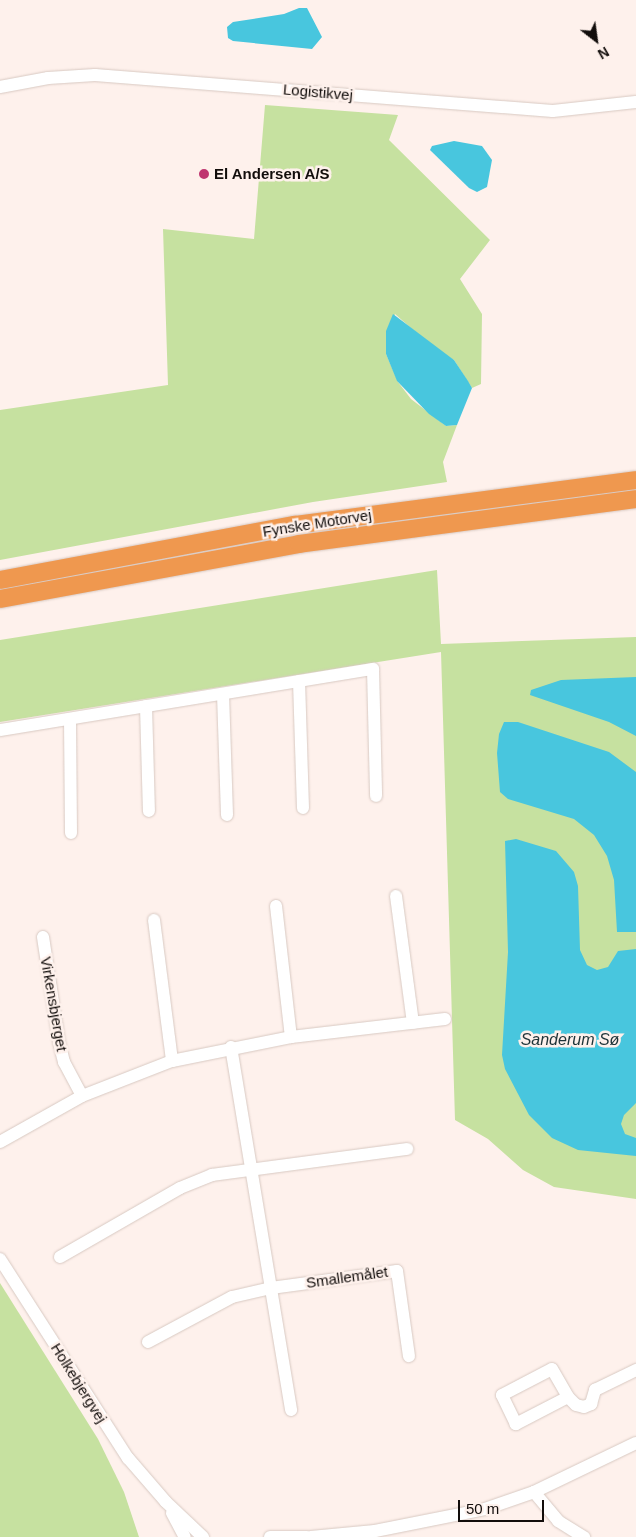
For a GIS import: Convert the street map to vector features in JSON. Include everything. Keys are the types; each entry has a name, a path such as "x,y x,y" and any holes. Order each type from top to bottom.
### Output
{"highway":[{"name":"Fynske Motorvej","path":"0,580 295,525 636,480"},
{"name":"Fynske Motorvej","path":"0,599 299,544 636,499"}],"street":[{"name":"Logistikvej","path":"0,87 48,78 96,75 553,111 636,102"},
{"path":"0,730 373,669 376,796"},
{"path":"299,681 303,808"},
{"path":"223,694 227,815"},
{"path":"146,706 149,811"},
{"path":"70,719 71,832"},
{"path":"396,896 413,1023"},
{"path":"276,906 291,1037"},
{"path":"154,920 172,1061"},
{"name":"Virkensbjerget","path":"43,937 58,1042 64,1062 82,1096"},
{"path":"0,1142 82,1096 172,1061 230,1047 291,1037 445,1019"},
{"path":"230,1047 291,1410"},
{"path":"60,1257 180,1188 212,1176 251,1168 407,1149"},
{"name":"Holkebjergvej","path":"0,1259 101,1420 141,1475 203,1537"},
{"name":"Smallemålet","path":"148,1342 232,1296 270,1288 397,1270 408,1356"},
{"path":"568,1396 516,1424 502,1395 552,1369 568,1396 576,1405 591,1404 595,1390 636,1370"},
{"path":"311,1537 375,1531 443,1520 534,1492 636,1444"},
{"path":"534,1492 558,1521 584,1537"},
{"name":"Holkebjergvej","path":"166,1502 185,1537"},
{"path":"270,1537 307,1537"}],"green space":[{"path":"265,105 398,115 389,140 490,240 460,279 482,314 481,384 472,388 454,360 435,349 395,314 386,354 398,382 411,399 446,426 457,425 443,462 447,482 313,502 0,560 0,410 168,385 163,229 254,239"},
{"path":"437,570 441,644 636,637 636,1199 554,1187 523,1170 488,1139 455,1120 441,652 0,722 0,640"},
{"path":"0,1283 98,1439 124,1492 139,1537 0,1537"}],"water":[{"path":"299,8 307,8 322,37 312,49 233,41 228,38 227,27 233,22 284,14"},
{"path":"454,141 482,146 492,160 487,187 477,192 469,188 430,150 432,146"},
{"path":"393,314 454,360 468,381 472,388 457,425 446,426 429,414 397,381 386,354 386,331"},
{"path":"636,677 636,736 609,722 530,695 531,690 561,680"},
{"path":"504,722 518,722 609,752 636,772 636,932 617,932 614,880 607,856 594,835 574,819 508,799 500,792 497,753 499,734"},
{"name":"Sanderum Sø","path":"516,839 556,851 574,872 578,886 580,950 587,965 597,970 608,967 618,951 636,949 636,1103 624,1115 621,1124 625,1134 636,1138 636,1156 578,1150 552,1138 529,1115 505,1069 502,1055 508,952 505,841"}],"place":[{"name":"El Andersen A/S","path":"204,174"}]}
